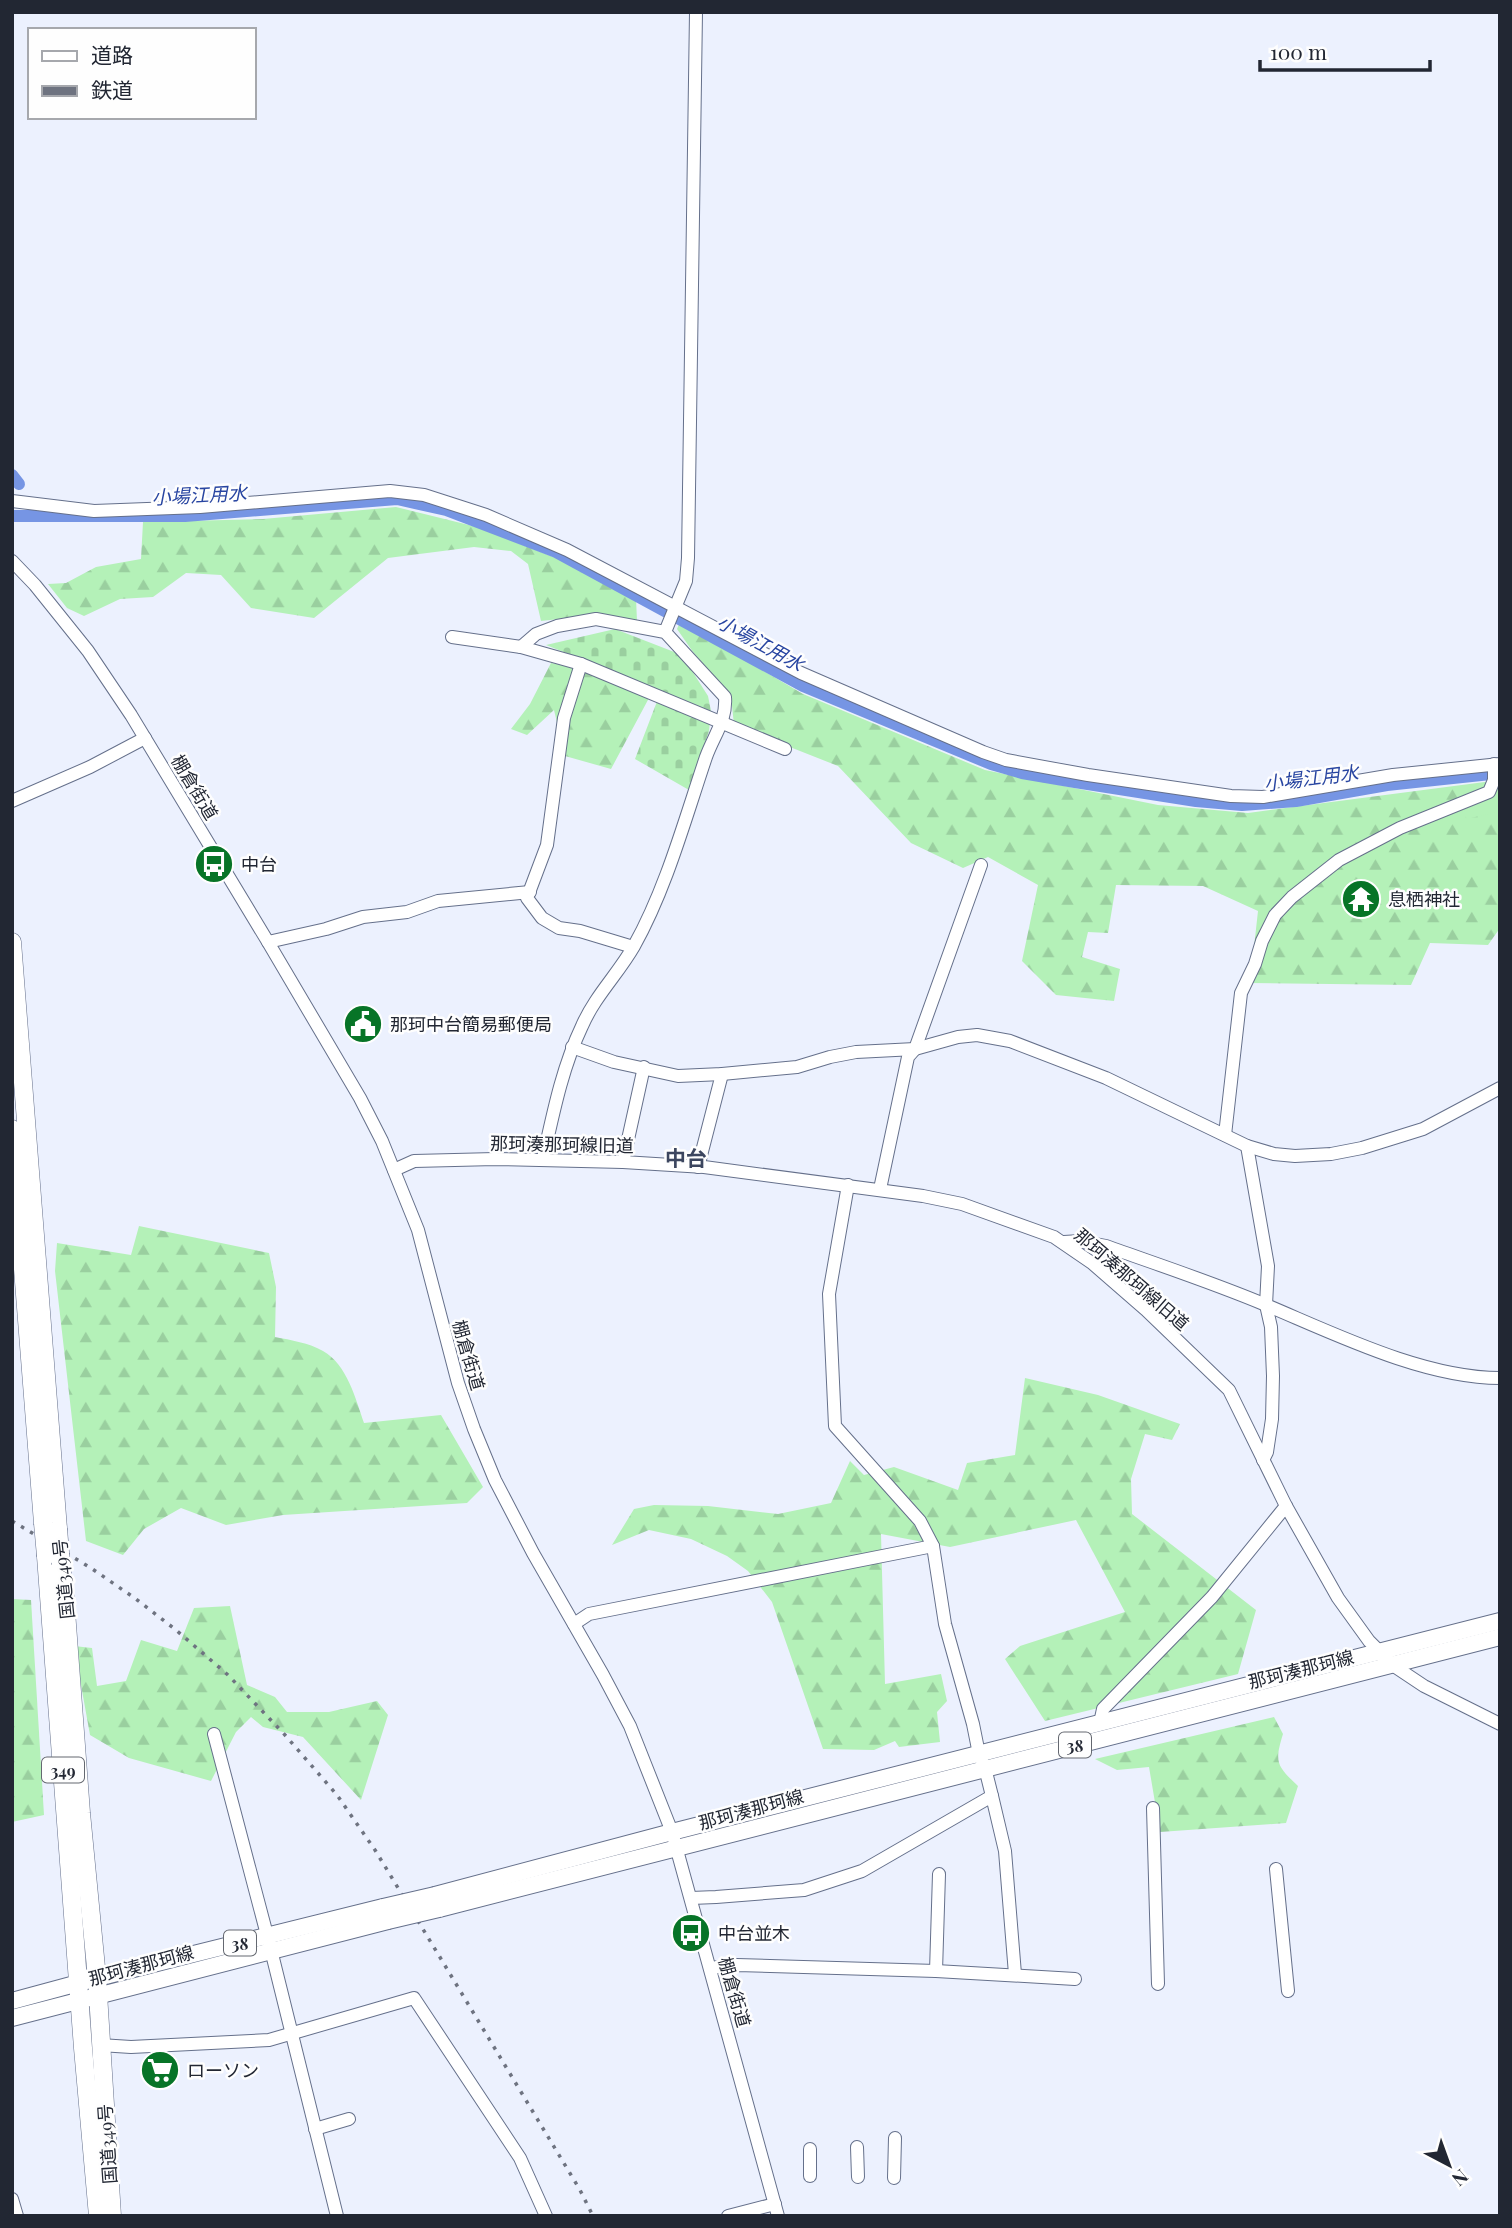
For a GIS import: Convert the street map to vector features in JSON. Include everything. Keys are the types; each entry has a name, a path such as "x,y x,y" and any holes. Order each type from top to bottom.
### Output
{"highway":[{"name":"国道349号","path":"12,942 50,1526"},
{"name":"国道349号","path":"12,1129 54,1560 79,1992 97,2216"},
{"name":"国道349号","path":"54,1560 65,1598 81,1813 98,1987 112,2216"}],"main road":[{"name":"那珂湊那珂線","path":"982,1761 1100,1723 1500,1621"},
{"name":"那珂湊那珂線","path":"12,2018 98,1987 982,1761 1394,1666 1500,1637"},
{"name":"那珂湊那珂線","path":"12,2001 79,1992"}],"street":[{"path":"671,618 686,581 688,558 696,12"},
{"path":"12,501 94,511 200,507 390,491 424,495 486,515 566,550 671,618 983,752 1031,766 1231,796 1264,797 1392,775 1495,770 1489,792 1400,828 1339,860 1275,915 1241,993 1225,1135"},
{"name":"棚倉街道","path":"12,561 89,651 145,738 360,1098 382,1141 418,1230 458,1383 495,1480 630,1726 674,1840 776,2210"},
{"path":"521,648 536,634 557,626 596,619 671,618"},
{"path":"543,1159 572,1047 591,1007 634,947 656,900 710,747 726,711 725,697 671,618"},
{"path":"452,637 521,648 581,664 785,749"},
{"path":"581,664 564,718 547,845 527,898 542,918 559,928 580,931 634,947"},
{"path":"12,801 90,767 145,738"},
{"path":"880,1189 908,1057 915,1049 981,865"},
{"path":"268,942 326,929 363,917 407,912 438,901 530,892"},
{"path":"572,1047 614,1062 678,1076 797,1067 856,1052 915,1049 958,1037 977,1035 1010,1041 1106,1078 1247,1146 1274,1154 1295,1156 1331,1154 1362,1148 1423,1129 1500,1088"},
{"path":"623,1162 644,1067"},
{"path":"698,1167 722,1074"},
{"path":"1247,1146 1268,1266 1266,1305 1271,1327 1272,1419 1267,1452 1263,1460"},
{"name":"那珂湊那珂線旧道","path":"394,1170 414,1161 543,1159 698,1167 880,1189 962,1204 1064,1242 1146,1310 1229,1390 1286,1506 1338,1598 1380,1652 1394,1666 1424,1686 1500,1724"},
{"path":"848,1185 829,1294 835,1426 920,1521 933,1546 945,1624 1006,1852 1015,1974"},
{"path":"1064,1242 1080,1241 1106,1246 1266,1305 1401,1359 1468,1375 1500,1378"},
{"path":"1100,1723 1103,1709 1212,1597 1286,1506"},
{"path":"575,1624 589,1614 933,1546"},
{"path":"214,1734 337,2216"},
{"path":"691,1898 804,1889 862,1871 992,1796"},
{"path":"1153,1808 1158,1984"},
{"path":"1276,1869 1288,1992"},
{"path":"936,1971 939,1874"},
{"path":"710,1968 737,1965 936,1971 1074,1979"},
{"path":"100,2045 131,2047 269,2040 414,1998 520,2158 546,2216"},
{"path":"315,2129 349,2119"},
{"path":"894,2178 895,2138"},
{"path":"857,2147 858,2177"},
{"path":"810,2149 810,2176"},
{"path":"12,2199 17,2216"},
{"path":"729,2216 776,2210"}],"green space":[{"path":"396,507 477,527 556,558 636,598 637,621 595,615 541,621 528,564 511,551 474,547 388,558 314,618 251,608 221,575 186,573 153,597 120,599 84,616 67,608 48,584 66,583 96,567 141,559 143,522 263,519"},
{"path":"680,622 803,694 985,770 1158,805 1248,813 1500,780 1500,928 1488,945 1430,943 1411,985 1250,983 1258,911 1203,886 1116,885 1108,933 1088,932 1082,957 1120,969 1114,1001 1056,995 1022,961 1038,885 988,857 963,868 911,843 838,766 734,725 731,696 677,629"},
{"path":"615,629 682,655 708,696 711,711 709,731 689,790 635,759 661,691 546,645"},
{"path":"551,663 590,670 649,698 611,769 565,756 554,710 527,735 511,729 530,704"},
{"path":"1500,793 1500,811 1467,819 1462,812 1491,794"},
{"path":"139,1226 269,1253 276,1287 275,1337 312,1346 331,1357 350,1383 364,1423 441,1415 483,1487 467,1503 283,1515 226,1525 181,1508 144,1529 123,1555 86,1541 55,1271 57,1243 131,1255"},
{"path":"1025,1378 1098,1395 1180,1424 1172,1440 1145,1434 1131,1479 1132,1514 1256,1610 1238,1674 1045,1721 1005,1659 1020,1646 1125,1612 1076,1520 950,1547 881,1534 885,1684 941,1674 947,1701 937,1712 940,1742 899,1747 895,1741 874,1750 823,1749 772,1602 748,1571 727,1556 691,1539 649,1530 612,1545 634,1509 654,1505 708,1506 778,1514 831,1503 850,1461 864,1475 894,1467 958,1490 967,1463 1015,1455"},
{"path":"12,1599 31,1600 44,1815 12,1822"},
{"path":"230,1606 247,1685 275,1697 287,1712 329,1712 377,1701 388,1715 361,1800 303,1737 263,1727 251,1717 236,1732 211,1781 129,1758 90,1735 74,1646 92,1648 97,1686 126,1681 141,1640 177,1651 194,1608"},
{"path":"1274,1717 1283,1734 1279,1763 1298,1786 1286,1823 1160,1832 1149,1767 1117,1770 1095,1759"}],"waterway":[{"path":"12,475 19,484"},
{"name":"小場江用水","path":"12,516 185,516 397,499 446,510 556,552 803,686 991,764 1022,773 1196,801 1242,805 1296,801 1387,785 1500,773"}],"railway":[{"path":"12,1521 91,1568 176,1630 228,1675 337,1795 375,1850 580,2190 593,2216"}],"place":[{"name":"中台","path":"214,864"},
{"name":"息栖神社","path":"1361,899"},
{"name":"那珂中台簡易郵便局","path":"363,1024"},
{"name":"中台並木","path":"691,1933"},
{"name":"ローソン","path":"160,2070"}],"district":[{"name":"中台","path":"686,1157"}]}
